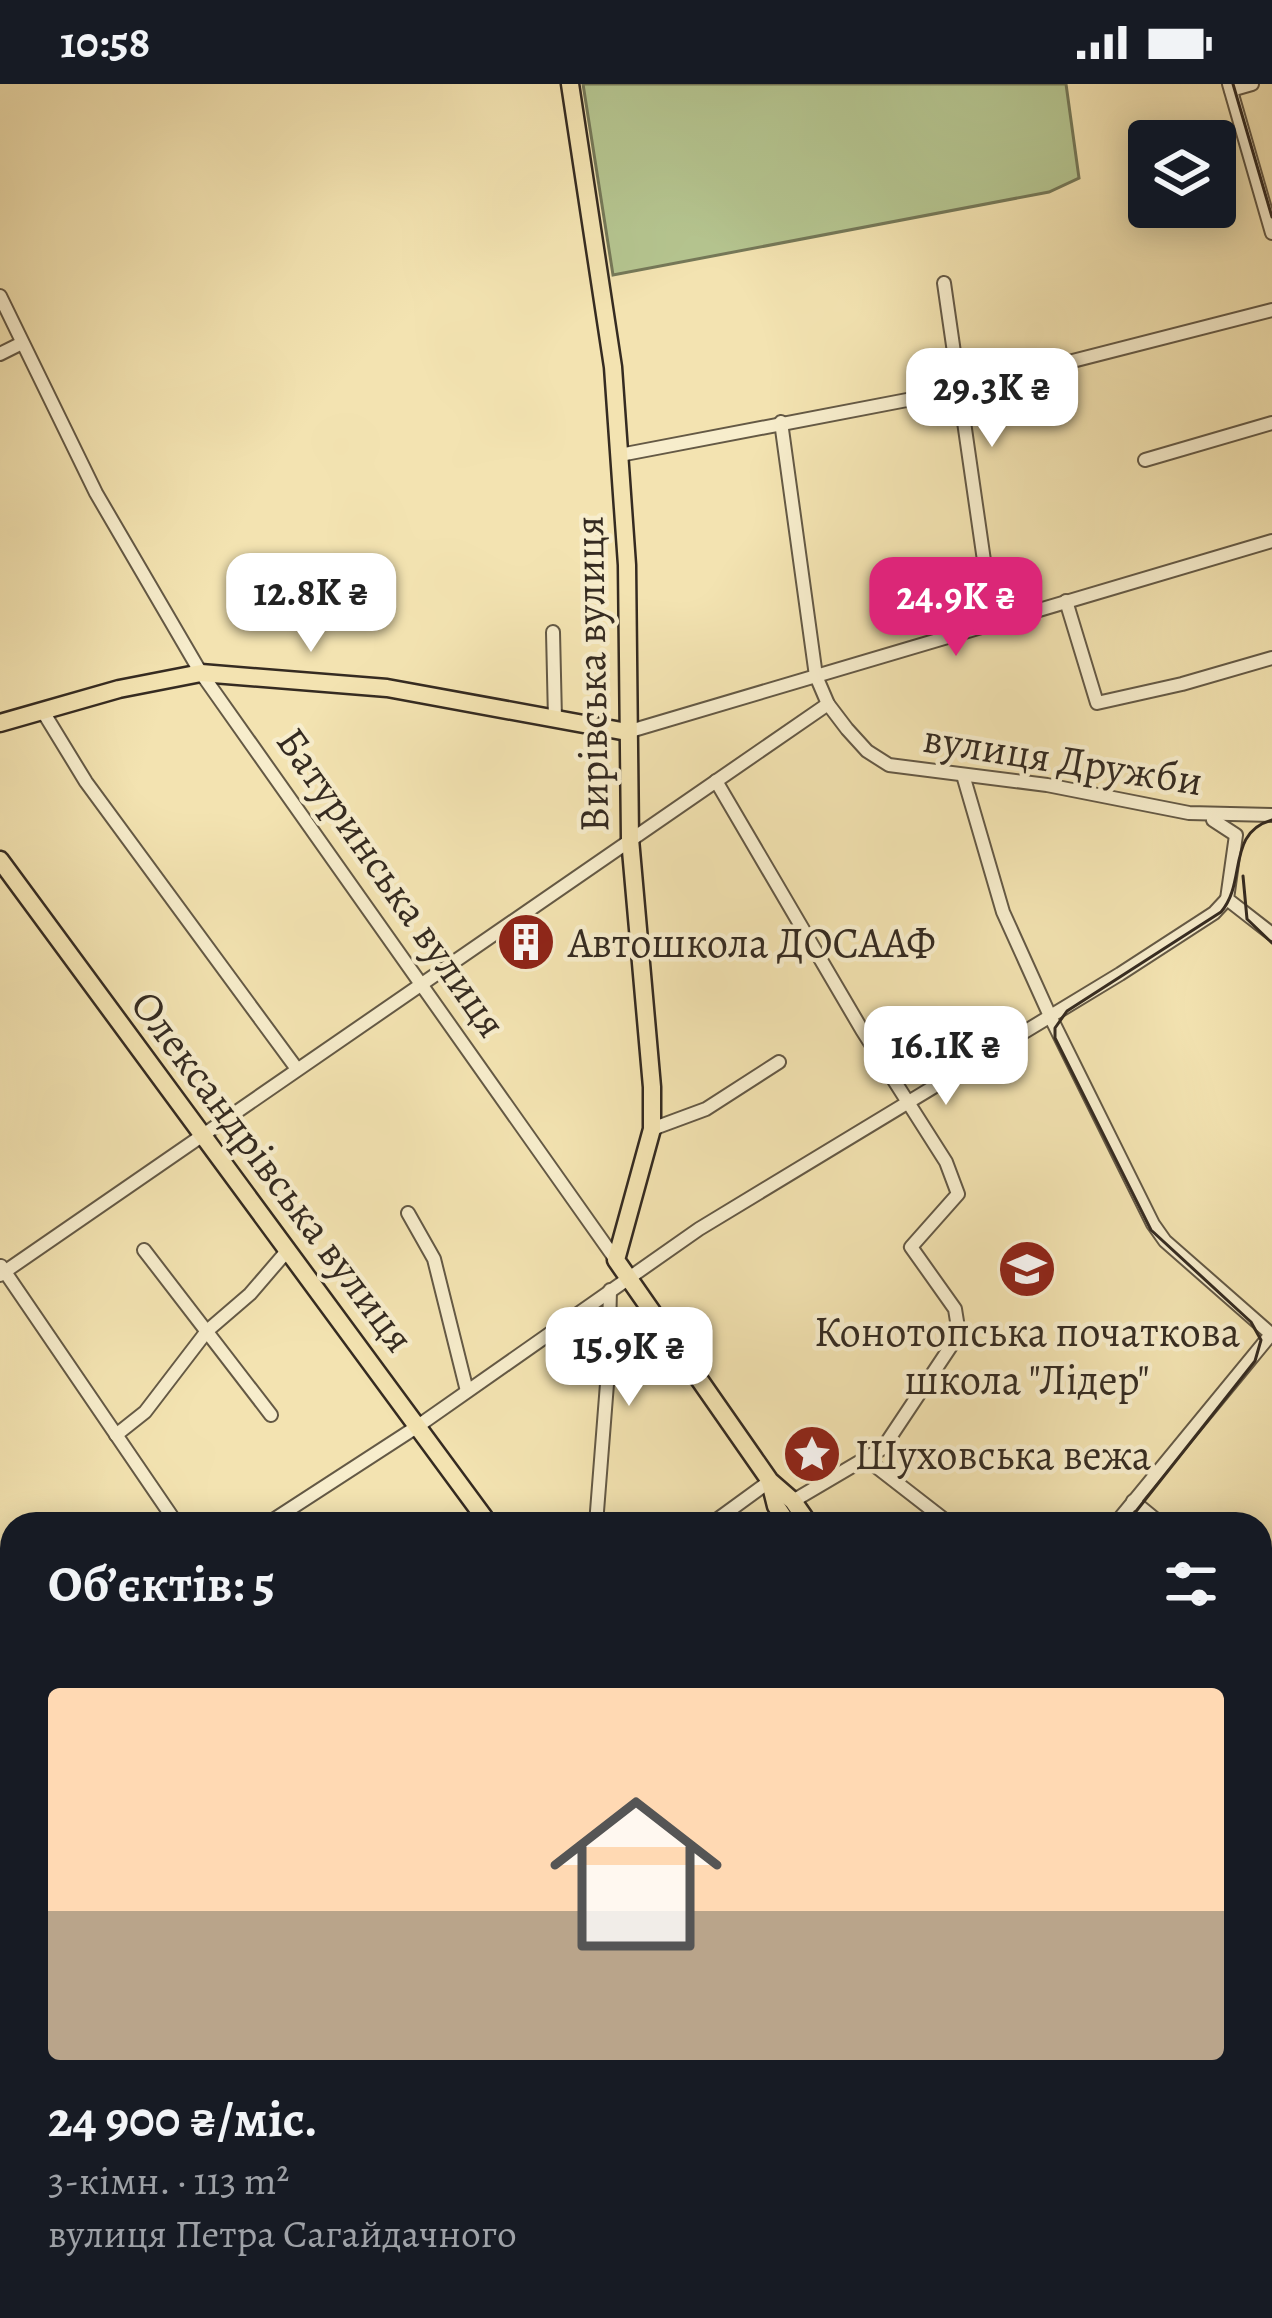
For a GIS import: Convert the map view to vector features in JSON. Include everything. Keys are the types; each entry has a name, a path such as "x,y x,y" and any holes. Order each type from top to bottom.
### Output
{"main road":[{"name":"Вирівська вулиця","path":"570,84 614,367 627,565 630,839 646,983 652,1129 616,1260"},
{"path":"0,723 201,673 387,688 627,732"},
{"name":"Олександрівська вулиця","path":"0,860 480,1512"},
{"name":"Батуринська вулиця","path":"616,1260 770,1481"},
{"path":"770,1481 800,1512"},
{"path":"770,1481 780,1512"}],"street":[{"path":"1252,84 1230,87 1267,196 1272,233"},
{"path":"944,283 993,623"},
{"name":"Батуринська вулиця","path":"0,296 97,493 201,673 616,1260"},
{"path":"620,455 959,390 1272,310"},
{"path":"0,354 22,343"},
{"name":"вулиця Дружби","path":"781,422 816,676 828,704 867,751 890,766 1047,785 1189,813 1272,815"},
{"path":"1145,460 1272,423"},
{"path":"627,732 1272,541"},
{"path":"1066,601 1096,703 1272,658"},
{"path":"553,632 555,719"},
{"path":"169,1512 2,1270 203,1137 828,704"},
{"path":"42,710 86,782 297,1069"},
{"path":"963,775 1004,912 1158,1233 1269,1341 1124,1512"},
{"path":"716,781 946,1162 958,1194 911,1246 956,1309 959,1334 883,1448 793,1501"},
{"path":"1189,813 1236,835"},
{"path":"285,1512 418,1426 699,1228 1214,913 1227,898 1236,835 1240,822 1248,817"},
{"path":"1227,898 1272,934"},
{"path":"652,1129 706,1109 779,1062"},
{"path":"408,1213 434,1259 467,1391"},
{"path":"144,1250 271,1415"},
{"path":"116,1435 145,1412 207,1331 250,1294 287,1251"},
{"path":"597,1512 610,1290"},
{"path":"865,1458 935,1512"},
{"path":"728,1512 770,1481"},
{"path":"1133,1501 1146,1512"}],"green space":[{"path":"583,84 1066,84 1079,178 1049,192 613,275"}],"tram line":[{"path":"1233,84 1272,217"},
{"path":"1135,1512 1255,1361 1261,1340 1251,1322 1151,1230 1055,1038 1055,1028 1067,1011 1221,912 1248,836 1272,820"},
{"path":"1243,876 1247,919 1272,943"}],"place":[{"name":"Автошкола ДОСААФ","path":"526,942"},
{"name":"Конотопська початкова школа \"Лідер\"","path":"1027,1269"},
{"name":"Шуховська вежа","path":"812,1454"}]}
